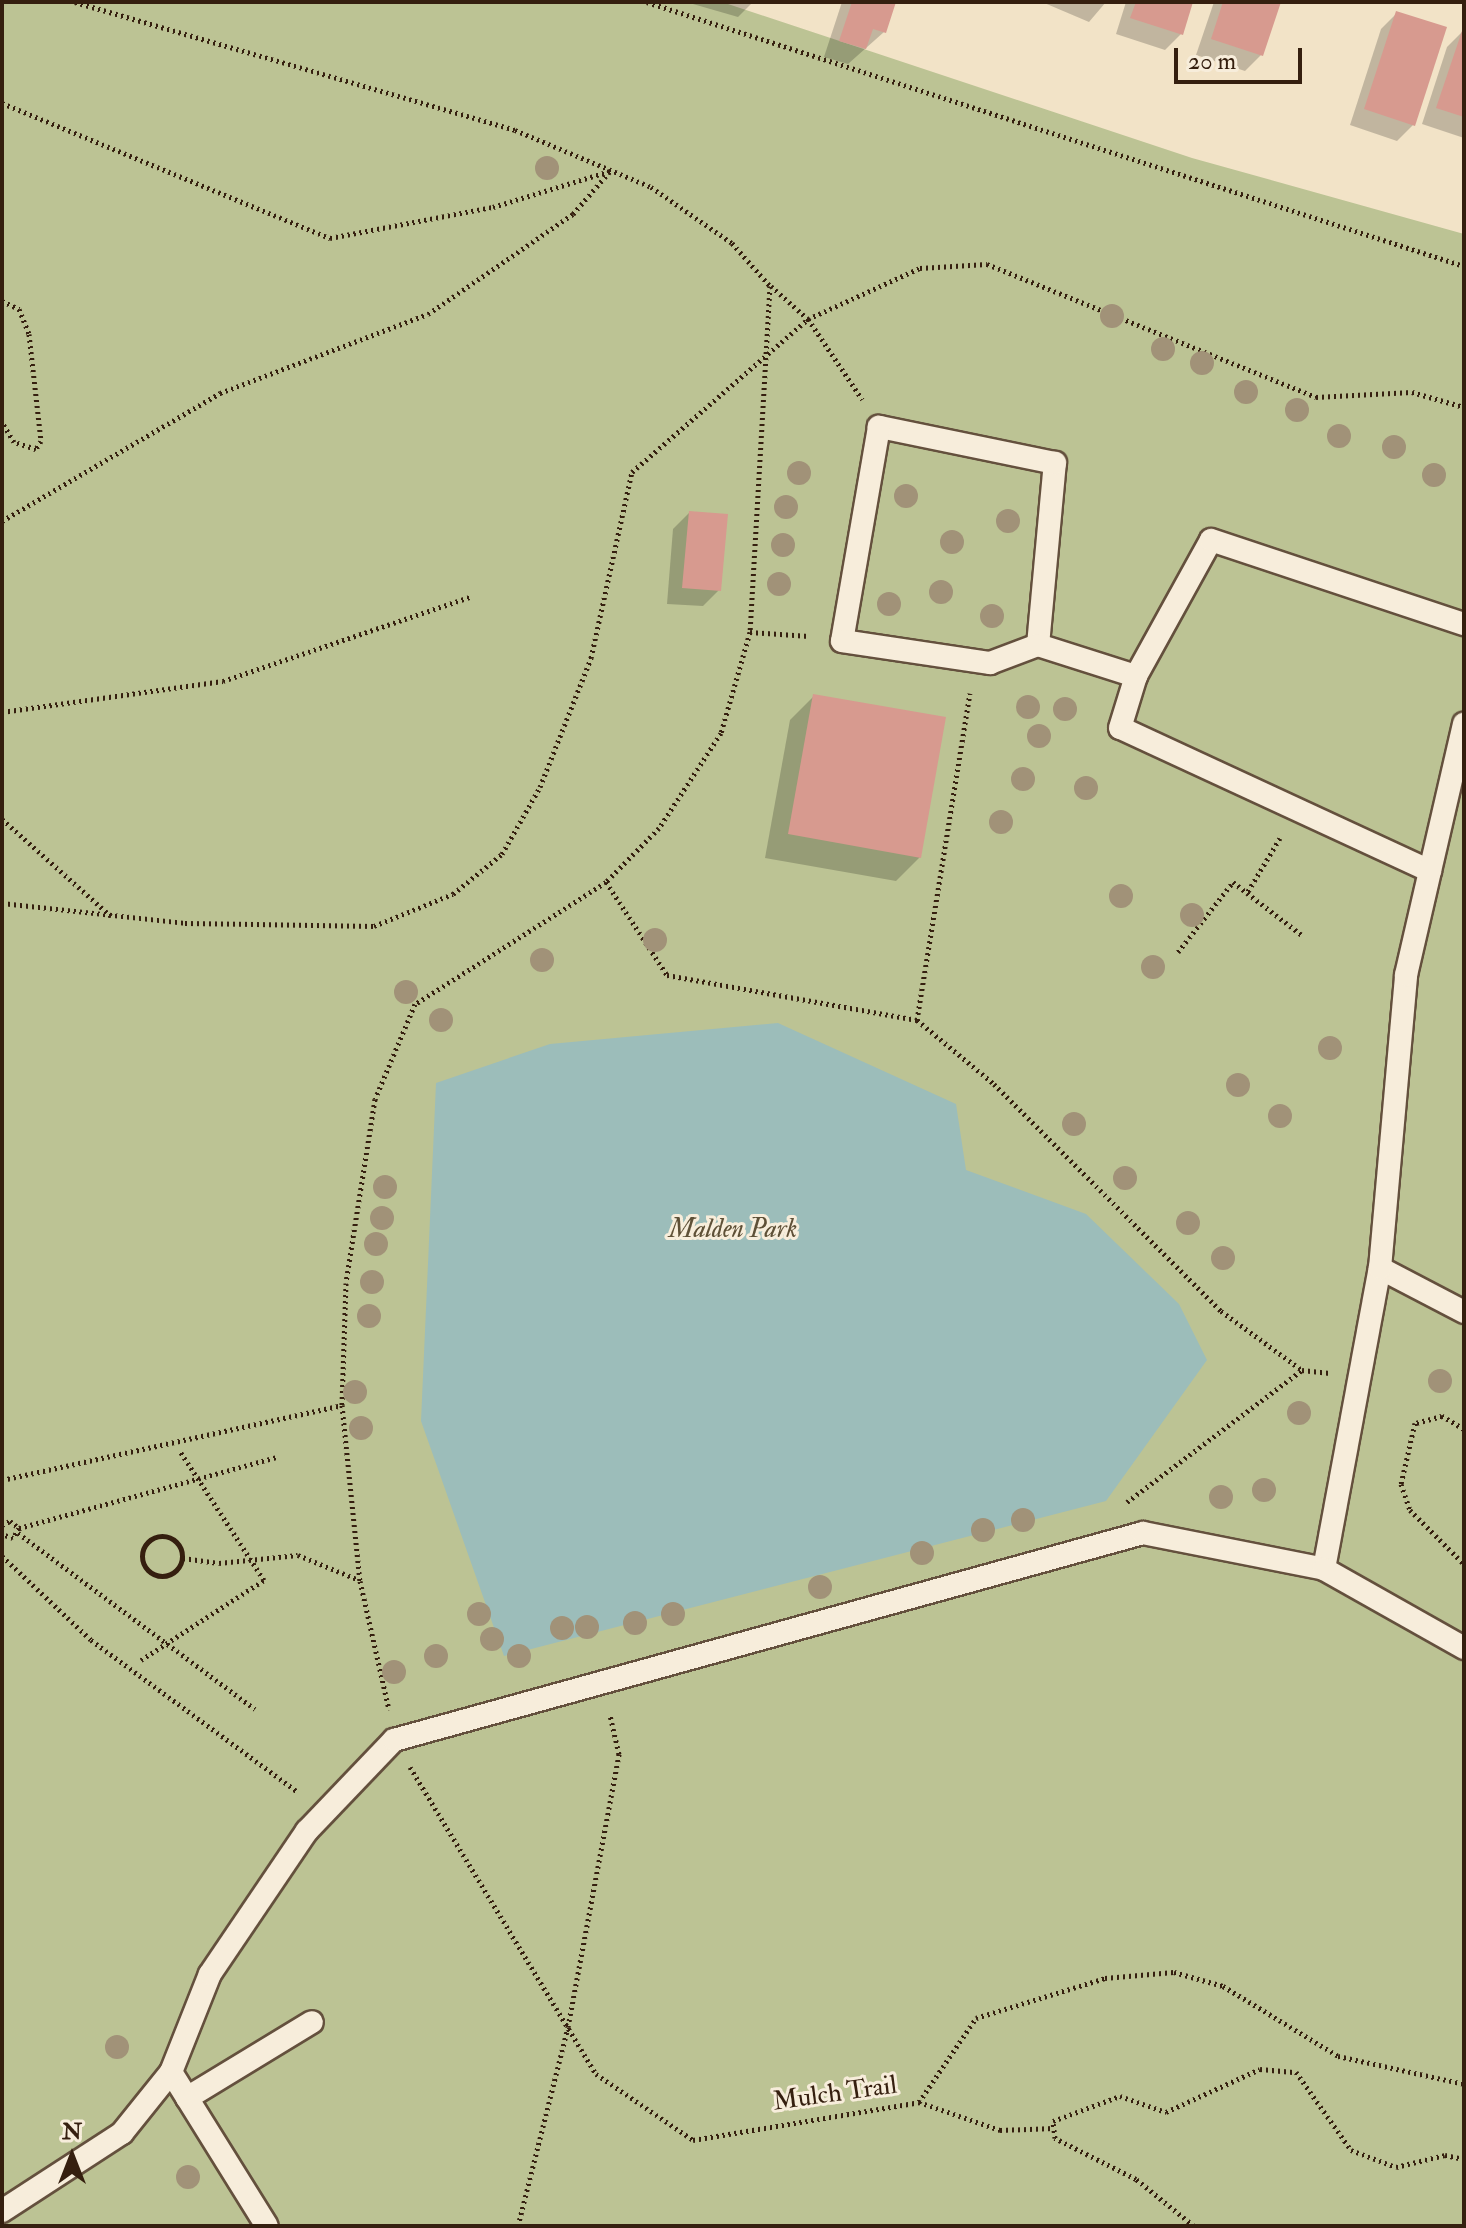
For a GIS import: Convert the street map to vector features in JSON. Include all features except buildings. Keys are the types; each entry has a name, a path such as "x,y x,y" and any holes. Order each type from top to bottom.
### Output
{"lane":[{"path":"1038,645 1055,463 879,427 842,641 990,663 1038,645 1136,676"},
{"path":"1430,871 1120,728 1136,676 1211,540 1464,624"},
{"path":"1324,1569 1363,1375 1380,1268 1406,975 1430,871 1458,776 1464,724"},
{"path":"1380,1268 1464,1312"},
{"path":"2,2211 122,2133 171,2072 210,1974 328,1809 394,1740 602,1680 1143,1533 1324,1569 1464,1648"},
{"path":"187,2098 312,2022"},
{"path":"171,2072 267,2226"}],"path":[{"path":"75,2 425,99 651,187 732,243 770,286 808,319 879,427"},
{"path":"647,2 1464,266"},
{"path":"2,103 330,238 493,207 611,170"},
{"path":"2,521 220,393 428,314 573,214 611,170"},
{"path":"2,903 112,916 374,926 453,894 502,854 540,787 591,658 632,472 808,319 920,268 987,264 1316,397 1412,392 1464,407"},
{"name":"Mulch Trail","path":"770,286 771,348 749,576 750,632 721,733 659,828 606,882 415,1004 398,1036 375,1099 349,1268 342,1405 360,1581 394,1740 596,2074 693,2140 919,2102 976,2018 1105,1978 1174,1972 1223,1986 1338,2056 1464,2084"},
{"path":"2,301 19,309 29,334 41,441 36,449 14,442 2,422"},
{"path":"2,712 223,681 470,597"},
{"path":"750,632 842,641"},
{"path":"917,1020 976,661"},
{"path":"1247,893 1297,809"},
{"path":"2,819 112,916"},
{"path":"606,882 667,975 917,1020 994,1084 1221,1311 1302,1370 1363,1375"},
{"path":"1178,952 1233,882 1302,935"},
{"path":"1109,1543 1126,1503 1302,1370"},
{"path":"2,1480 342,1405"},
{"path":"1464,1429 1442,1416 1415,1423 1401,1484 1410,1510 1464,1564"},
{"path":"141,1660 264,1580 180,1451"},
{"path":"2,1534 276,1457"},
{"path":"2,1525 10,1521 165,1643 255,1709"},
{"path":"161,1535 179,1545 183,1558 172,1574 159,1576 147,1570 142,1552 161,1535"},
{"path":"183,1558 251,1561 298,1555 360,1581"},
{"path":"2,1556 91,1640 328,1809"},
{"path":"518,2226 568,2027 619,1754 602,1680"},
{"path":"1194,2226 1136,2179 1055,2138 1053,2121 1086,2104 1120,2096 1166,2112 1260,2069 1296,2072 1351,2150 1396,2167 1445,2155 1464,2159"},
{"path":"919,2102 1000,2130 1054,2128"}],"green space":[{"name":"Malden Park","path":"2,2 722,2 1192,158 1464,234 1464,2226 2,2226"}],"water":[{"path":"778,1023 956,1104 966,1170 1086,1214 1179,1304 1207,1360 1106,1501 504,1656 421,1421 436,1083 550,1044"}]}
